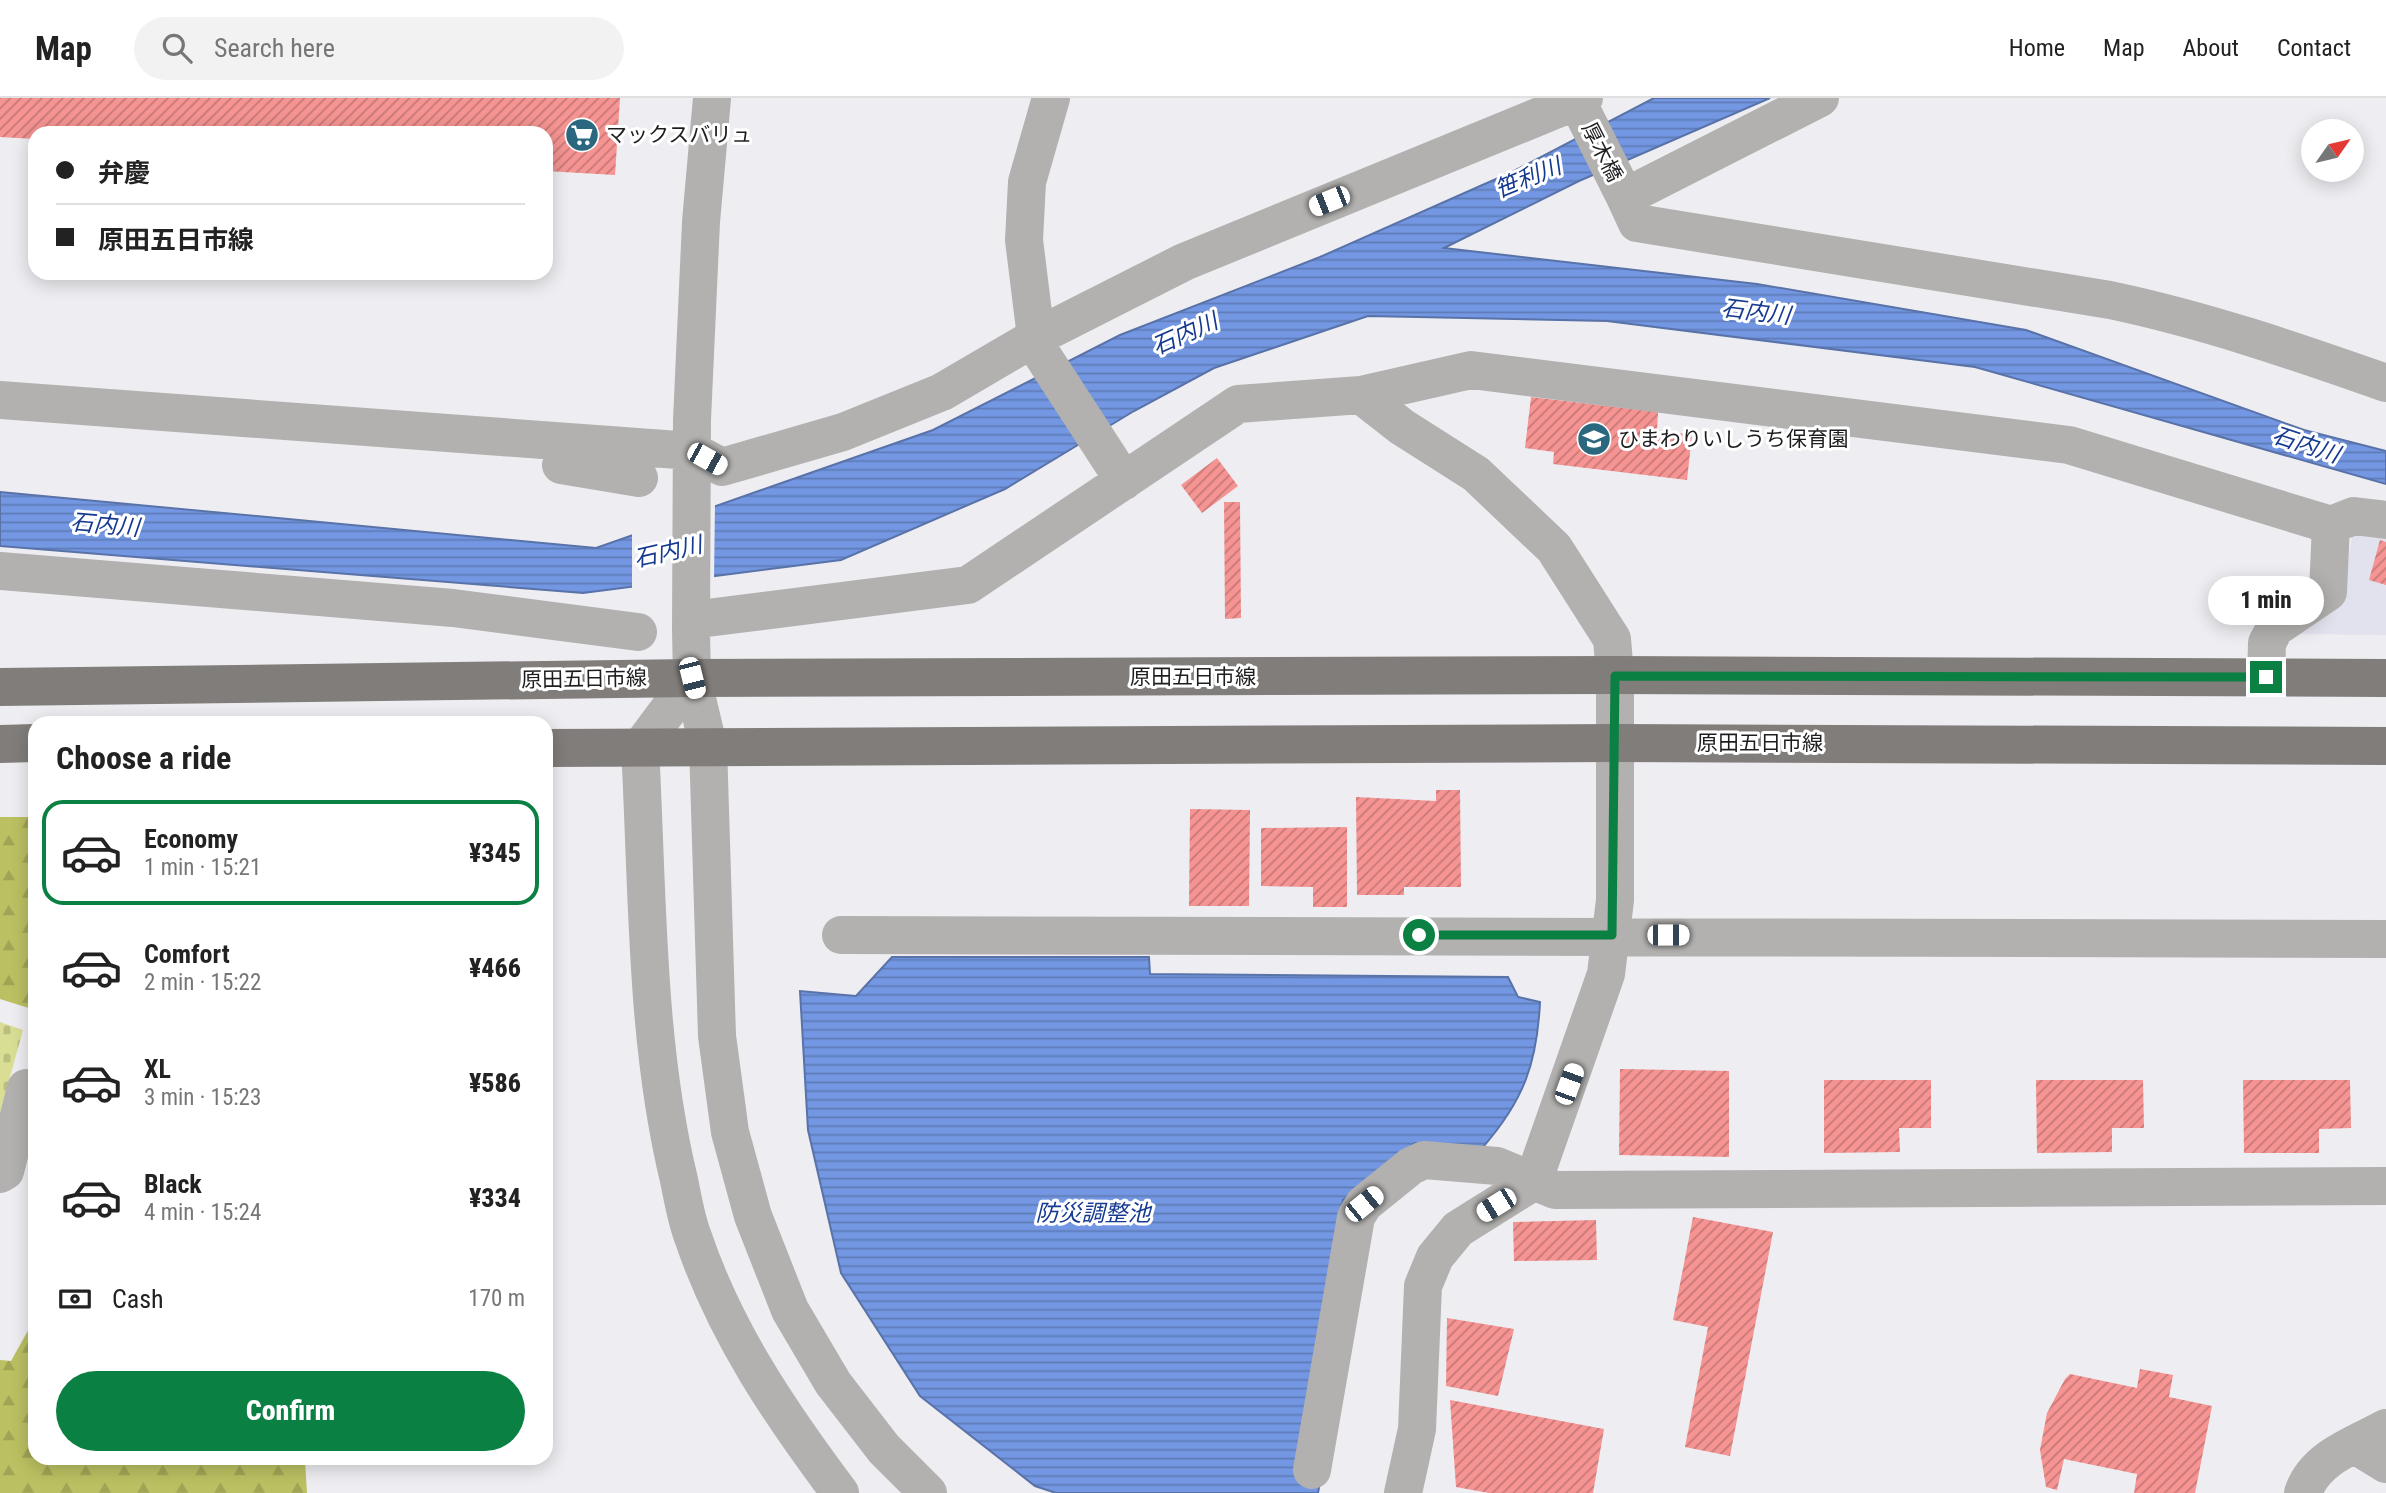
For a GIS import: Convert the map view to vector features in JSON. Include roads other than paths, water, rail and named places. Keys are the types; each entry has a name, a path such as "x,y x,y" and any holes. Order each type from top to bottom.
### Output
{"main road":[{"name":"原田五日市線","path":"0,687 692,678 2386,678"},
{"path":"0,744 28,743"},
{"name":"原田五日市線","path":"553,748 1615,743 2386,746"}],"street":[{"path":"712,98 701,222 692,465 692,678 708,746 717,1036 730,1132 753,1216 790,1310 832,1383 884,1450 928,1493"},
{"path":"1051,98 1027,182 1024,240 1037,343 1117,469"},
{"path":"1624,194 1820,98"},
{"path":"0,400 722,467 843,432 942,392 1230,242 1581,105"},
{"name":"厚木橋","path":"1581,105 1637,223 2144,307 2244,334 2386,383"},
{"path":"691,613 968,585 1117,469 1238,404 1361,395 1471,370 2068,445 2331,525 2354,516 2386,520"},
{"path":"1361,395 1402,427 1476,474 1554,548 1612,639 1615,676 1612,935 1595,1010 1533,1182 1458,1229 1435,1257 1423,1286 1417,1429 1403,1493"},
{"path":"555,465 639,478"},
{"path":"2266,677 2267,643 2275,628 2328,592 2331,525"},
{"path":"0,571 467,610 638,632"},
{"path":"692,678 639,748 656,1046 671,1145 692,1236 735,1338 785,1420 840,1493"},
{"path":"841,935 2386,939"},
{"path":"0,1174 5,1171 26,1088"},
{"path":"1312,1470 1360,1208 1411,1166 1424,1160 1497,1166 1555,1190 2386,1186"},
{"path":"2303,1493 2307,1480 2318,1467 2376,1446"}],"water":[{"path":"1654,98 1770,98 1579,181 1444,248 1757,284 2026,330 2304,430 2386,451 2386,484 1975,367 1607,321 1368,316 1214,368 1134,411 1005,489 841,560 583,593 0,546 0,492 596,548 933,430 1120,335 1320,257 1514,171"},
{"name":"防災調整池","path":"892,957 1149,957 1150,974 1508,977 1518,997 1540,1002 1536,1044 1526,1080 1509,1113 1483,1147 1415,1143 1343,1200 1296,1466 1322,1472 1318,1493 1056,1493 1035,1486 920,1396 841,1273 808,1130 800,991 856,996"}],"place":[{"name":"マックスバリュ","path":"582,135"},
{"name":"ひまわりいしうち保育園","path":"1594,439"}],"water label":[{"name":"笹利川","path":"1528,178"},
{"name":"石内川","path":"1756,312"},
{"name":"石内川","path":"1185,334"},
{"name":"石内川","path":"2306,445"},
{"name":"石内川","path":"105,525"},
{"name":"石内川","path":"668,552"}]}
